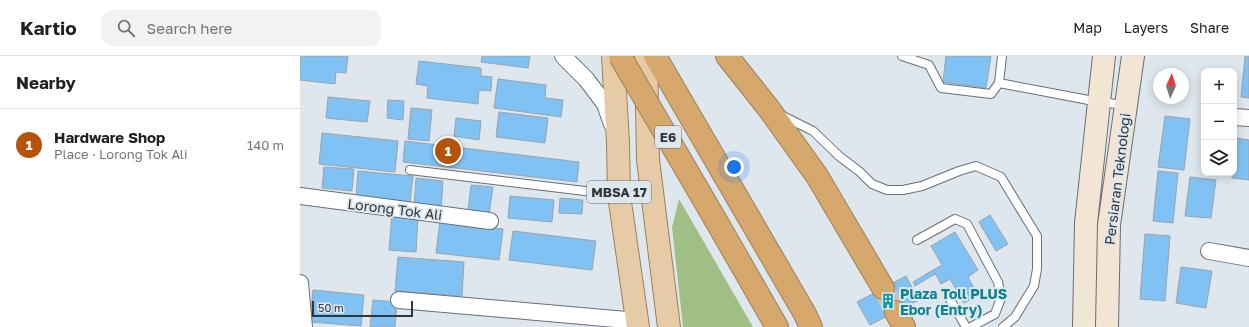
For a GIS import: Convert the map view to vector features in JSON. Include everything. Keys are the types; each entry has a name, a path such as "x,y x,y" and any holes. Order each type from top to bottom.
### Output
{"highway":[{"name":"E6","path":"620,56 777,327"},
{"name":"E6","path":"655,56 805,314 811,327"},
{"path":"726,56 769,109 817,176 883,288"}],"main road":[{"name":"MBSA 17","path":"613,56 618,143 619,195 638,324"},
{"name":"MBSA 17","path":"646,56 648,160 669,327"},
{"name":"Persiaran Teknologi","path":"1084,327 1086,223 1104,56"},
{"name":"Persiaran Teknologi","path":"1107,327 1109,225 1133,56"}],"street":[{"path":"563,56 586,79 605,104 618,143"},
{"path":"1237,117 1249,118"},
{"name":"Lorong Tok Ali","path":"300,196 490,221"},
{"path":"1209,251 1249,258"},
{"path":"300,282 304,327"},
{"path":"399,300 638,324"}],"lane":[{"path":"902,56 929,65 941,88 991,94 999,83 1002,56"},
{"path":"999,83 1099,102 1126,105"},
{"path":"769,109 813,131 839,156 860,172 872,184 887,190 903,190 922,186 959,171 976,166 1001,177 1037,236 1037,269 1034,286 1015,318 1003,327"},
{"path":"410,170 619,195"},
{"path":"917,240 954,220 967,224 998,282 1001,298 995,314 971,327"},
{"path":"948,296 966,327"}],"green space":[{"path":"679,199 753,327 683,327 672,227"}],"building":[{"path":"300,56 348,56 346,73 336,72 335,84 300,80"},
{"path":"482,56 530,56 528,68 481,62"},
{"path":"946,56 991,56 986,88 943,82"},
{"path":"1245,56 1249,56 1249,98 1241,97"},
{"path":"419,61 481,68 481,76 492,77 491,91 479,90 478,104 427,98 428,86 416,84"},
{"path":"498,79 546,85 545,98 563,100 561,117 494,108"},
{"path":"328,97 370,101 367,122 326,118"},
{"path":"388,100 404,101 403,120 387,118"},
{"path":"411,108 432,110 429,141 408,139"},
{"path":"499,112 548,118 545,143 496,137"},
{"path":"1165,116 1190,119 1184,170 1158,167"},
{"path":"456,118 481,121 479,140 454,136"},
{"path":"322,133 398,141 395,172 319,164"},
{"path":"1237,138 1249,140 1249,180 1232,178 1232,176 1237,176"},
{"path":"405,141 579,162 577,182 403,162"},
{"path":"324,167 354,169 352,191 322,188"},
{"path":"358,171 413,176 410,203 356,198"},
{"path":"1158,171 1178,173 1173,223 1153,221"},
{"path":"1190,177 1216,180 1211,218 1185,216"},
{"path":"416,178 443,181 441,211 414,208"},
{"path":"471,185 493,187 489,214 468,211"},
{"path":"510,196 554,200 552,222 508,218"},
{"path":"560,198 583,200 582,214 559,213"},
{"path":"392,214 418,216 416,252 389,250"},
{"path":"990,215 1008,244 996,251 979,222"},
{"path":"440,221 503,229 499,260 436,253"},
{"path":"513,231 596,241 592,270 509,260"},
{"path":"955,232 978,270 968,277 978,295 964,303 950,279 941,284 933,270 942,265 931,246"},
{"path":"1145,234 1170,236 1165,301 1140,299"},
{"path":"398,257 464,262 462,296 395,291"},
{"path":"1181,267 1212,271 1206,308 1176,303"},
{"path":"933,270 935,274 915,286 913,282"},
{"name":"Plaza Toll PLUS Ebor (Entry)","path":"906,276 919,300 870,325 857,302"},
{"path":"313,290 364,295 361,326 310,322"},
{"path":"373,300 397,302 395,327 370,327"}],"tunnel":[{"path":"883,288 896,312"}],"place":[{"name":"Hardware Shop","path":"448,151"},
{"name":"Plaza Toll PLUS Ebor (Entry)","path":"888,301"}]}
